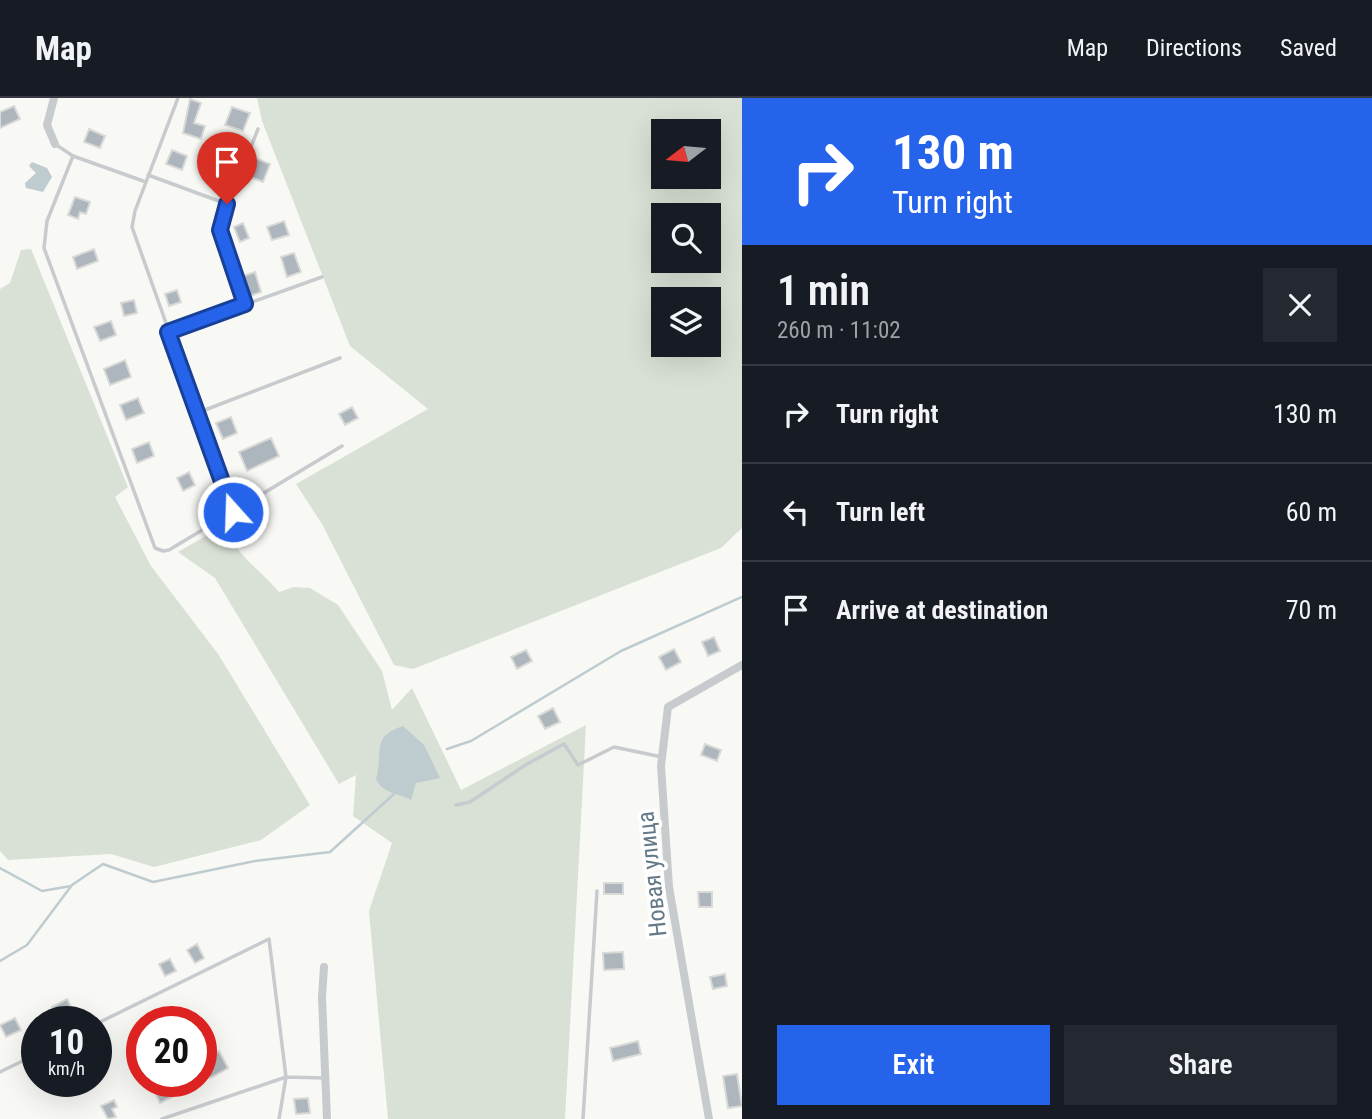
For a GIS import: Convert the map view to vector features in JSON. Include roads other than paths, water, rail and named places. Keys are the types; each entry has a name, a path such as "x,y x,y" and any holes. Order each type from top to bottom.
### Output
{"street":[{"path":"54,98 47,125 55,144"},
{"name":"Новая улица","path":"709,1119 669,887 662,757 668,708 742,666"},
{"path":"324,967 327,1119"}],"lane":[{"path":"178,98 133,218 133,232 233,512"},
{"path":"245,304 220,230 227,204 258,129"},
{"path":"55,144 73,156 146,182"},
{"path":"73,156 47,221 44,248 153,544 158,550 166,551 342,446"},
{"path":"148,175 227,204"},
{"path":"168,332 322,276"},
{"path":"197,413 340,358"},
{"path":"456,805 470,802 527,764 564,744 578,765 614,747 662,757"},
{"path":"583,1119 597,891"},
{"path":"112,1016 269,939 286,1077 279,1119"},
{"path":"0,1072 21,1062"},
{"path":"162,1119 286,1077 325,1078"}],"waterway":[{"path":"447,749 471,741 621,651 742,597"},
{"path":"0,961 27,945 72,885 103,864 153,882 255,861 330,852 394,794"},
{"path":"0,868 42,891 71,886"}]}
